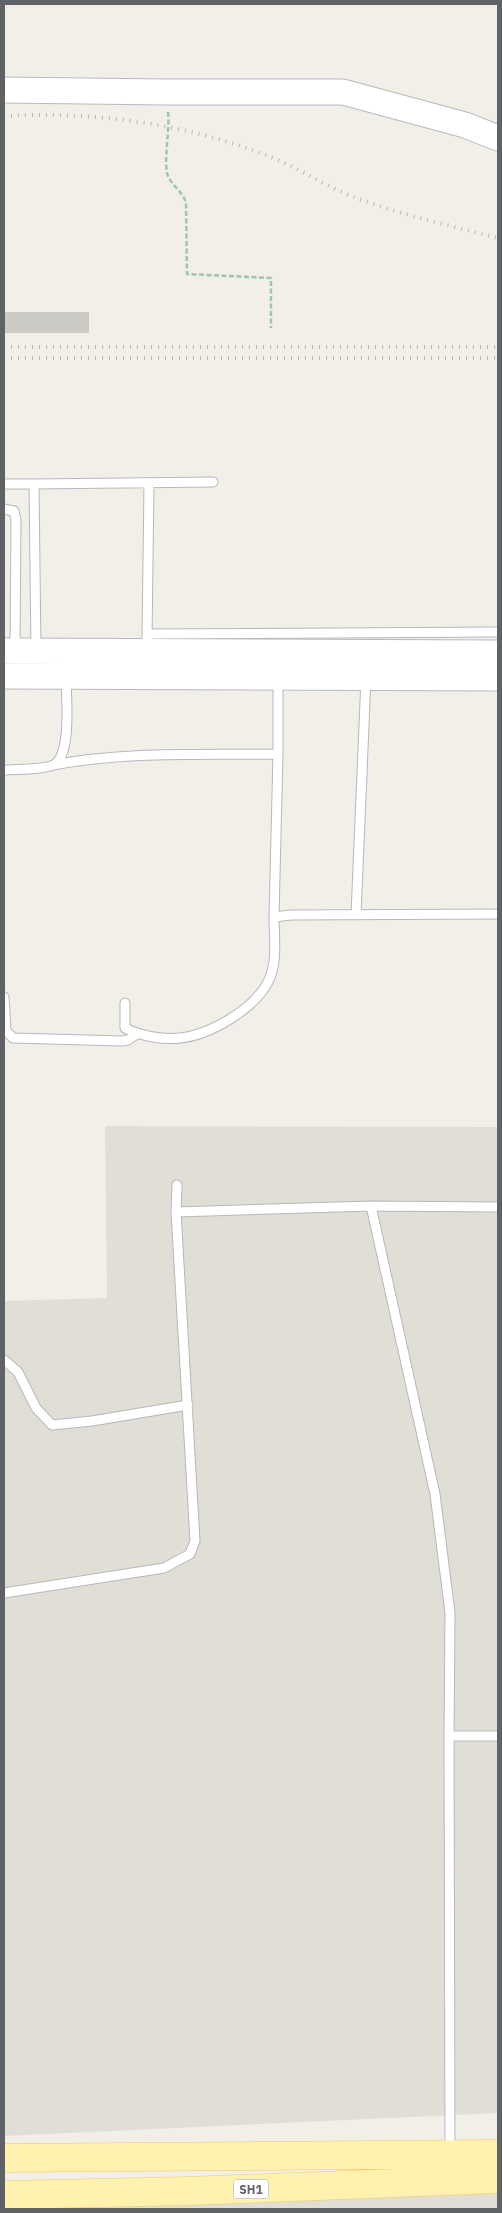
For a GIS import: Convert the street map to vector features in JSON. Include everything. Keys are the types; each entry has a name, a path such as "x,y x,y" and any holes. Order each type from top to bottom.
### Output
{"main road":[{"path":"4,2158 498,2154"},
{"name":"SH1","path":"4,2195 189,2196 498,2179"}],"street":[{"path":"4,90 344,92 465,125 498,138"},
{"path":"66,664 147,643 278,665"},
{"path":"366,666 498,653"},
{"path":"21,664 366,666 498,678"}],"lane":[{"path":"4,484 214,482"},
{"path":"149,483 147,643 498,632"},
{"path":"21,664 34,484"},
{"path":"4,509 14,512 16,520 21,664"},
{"path":"53,766 62,757 64,749 66,729 66,664"},
{"path":"125,1003 125,1028 137,1034 180,1038 208,1031 239,1013 268,981 275,953 278,665"},
{"path":"356,915 366,666"},
{"path":"4,770 53,766 92,758 148,755 278,754"},
{"path":"274,917 291,915 498,914"},
{"path":"4,997 6,1031 13,1038 122,1041 128,1040 137,1034"},
{"path":"4,1593 164,1568 190,1554 196,1541 176,1212 177,1185"},
{"path":"176,1212 370,1206 498,1207"},
{"path":"370,1206 435,1494 450,1613 450,2155"},
{"path":"4,1360 18,1372 36,1408 52,1424 92,1421 188,1405"},
{"path":"449,1736 498,1736"}],"path":[{"path":"165,92 169,127 168,173 169,178 182,193 186,203 187,274 270,278 271,328"}],"shaded area":[{"path":"105,1126 498,1127 498,2113 4,2136 4,1301 107,1298"},
{"path":"498,2186 498,2209 4,2209 4,2201"}],"building":[{"path":"4,312 89,312 89,333 4,333"}],"railway":[{"path":"4,116 39,115 108,118 178,129 212,137 278,160 356,198 409,215 498,238"},
{"path":"4,347 498,347"},
{"path":"4,358 498,358"}]}
